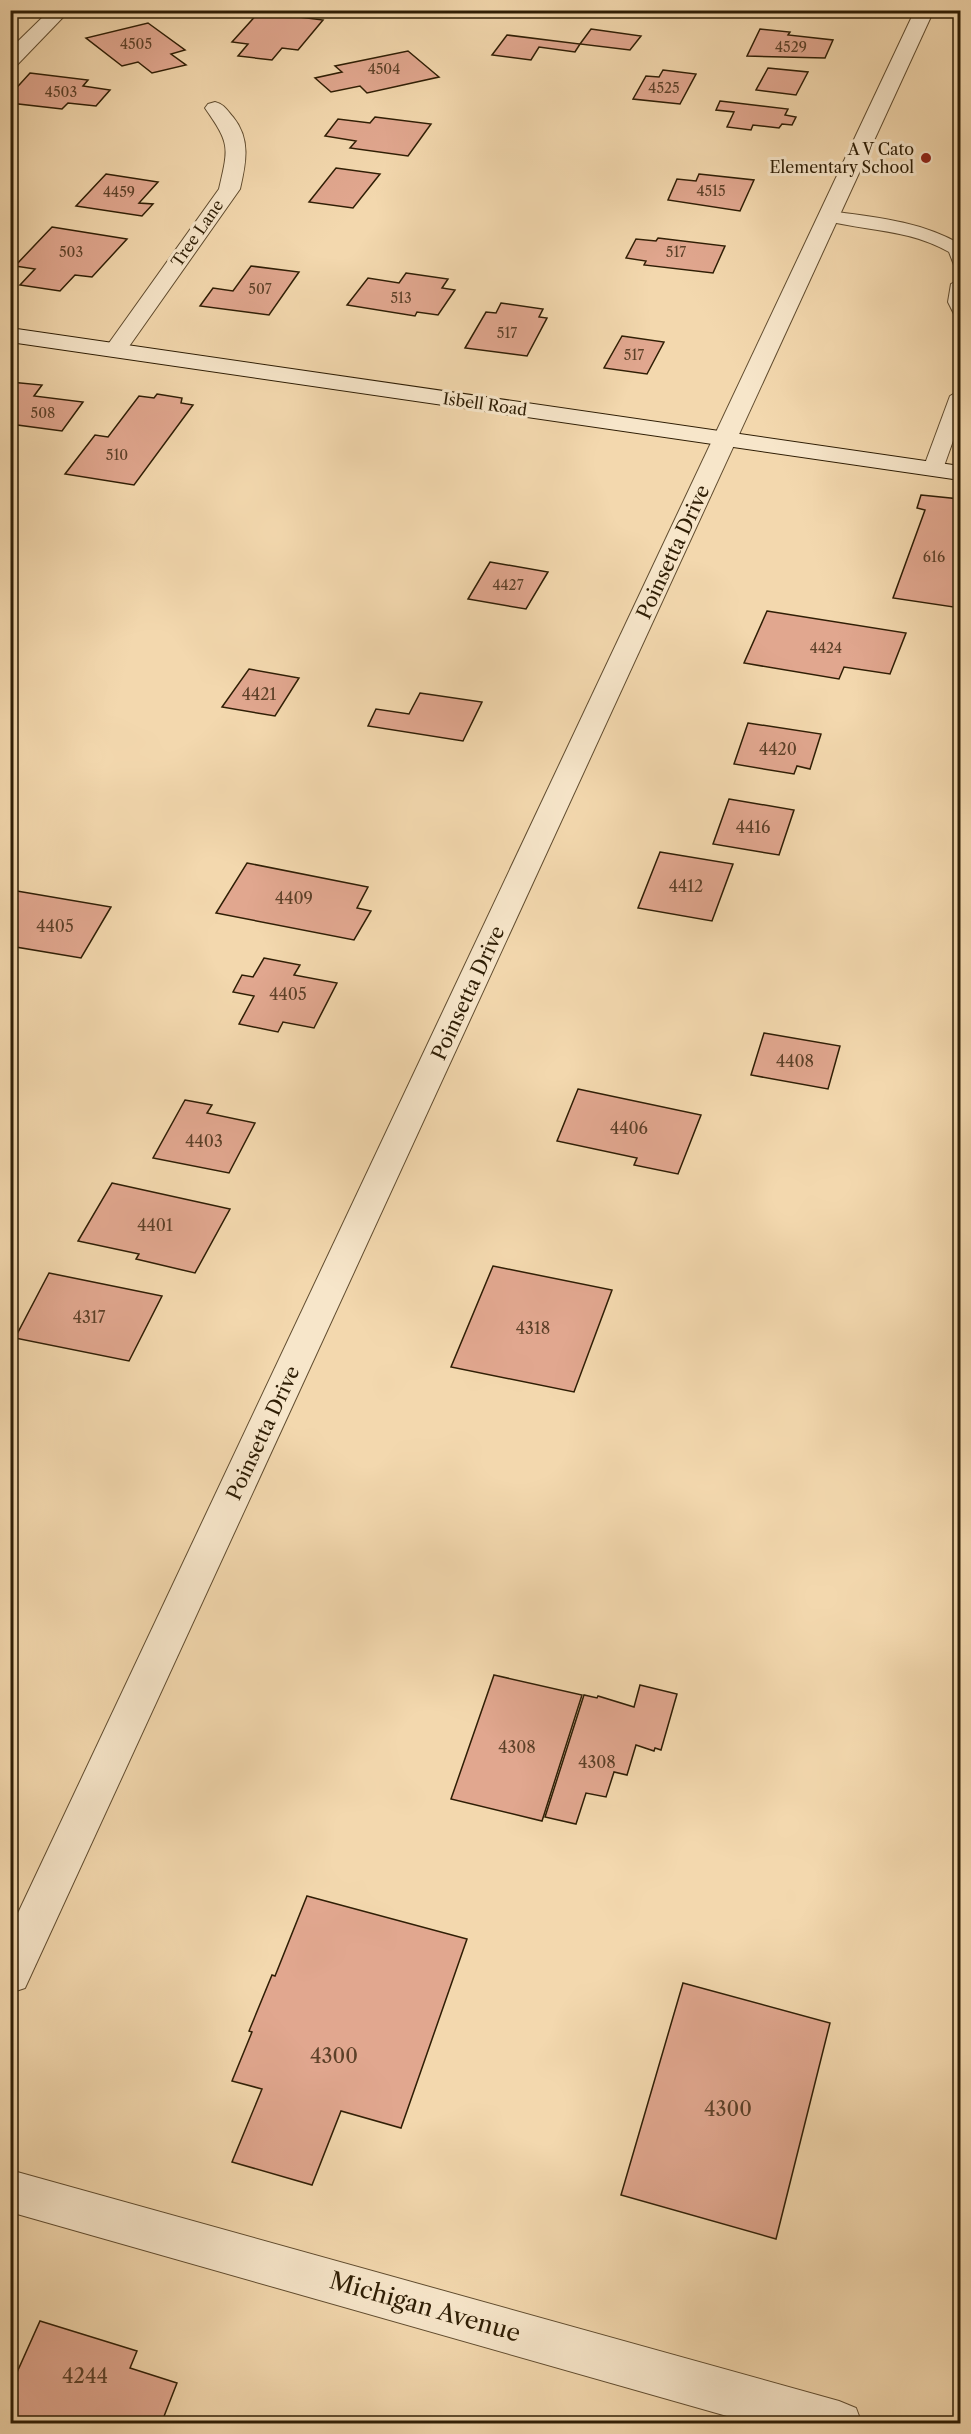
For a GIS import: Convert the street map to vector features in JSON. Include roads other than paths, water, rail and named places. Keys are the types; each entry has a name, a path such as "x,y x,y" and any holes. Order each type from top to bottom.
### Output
{"street":[{"path":"10,61 61,10"},
{"name":"Poinsetta Drive","path":"10,1975 925,10"},
{"name":"Tree Lane","path":"115,350 229,189 237,157 232,129 214,108"},
{"name":"Isbell Road","path":"10,335 960,473"},
{"name":"Michigan Avenue","path":"10,2191 839,2424"}],"lane":[{"path":"829,216 910,229 938,237 957,249 960,261"},
{"path":"960,284 957,302 960,310"},
{"path":"933,469 960,396"}],"place":[{"name":"A V Cato Elementary School","path":"926,158"}]}
